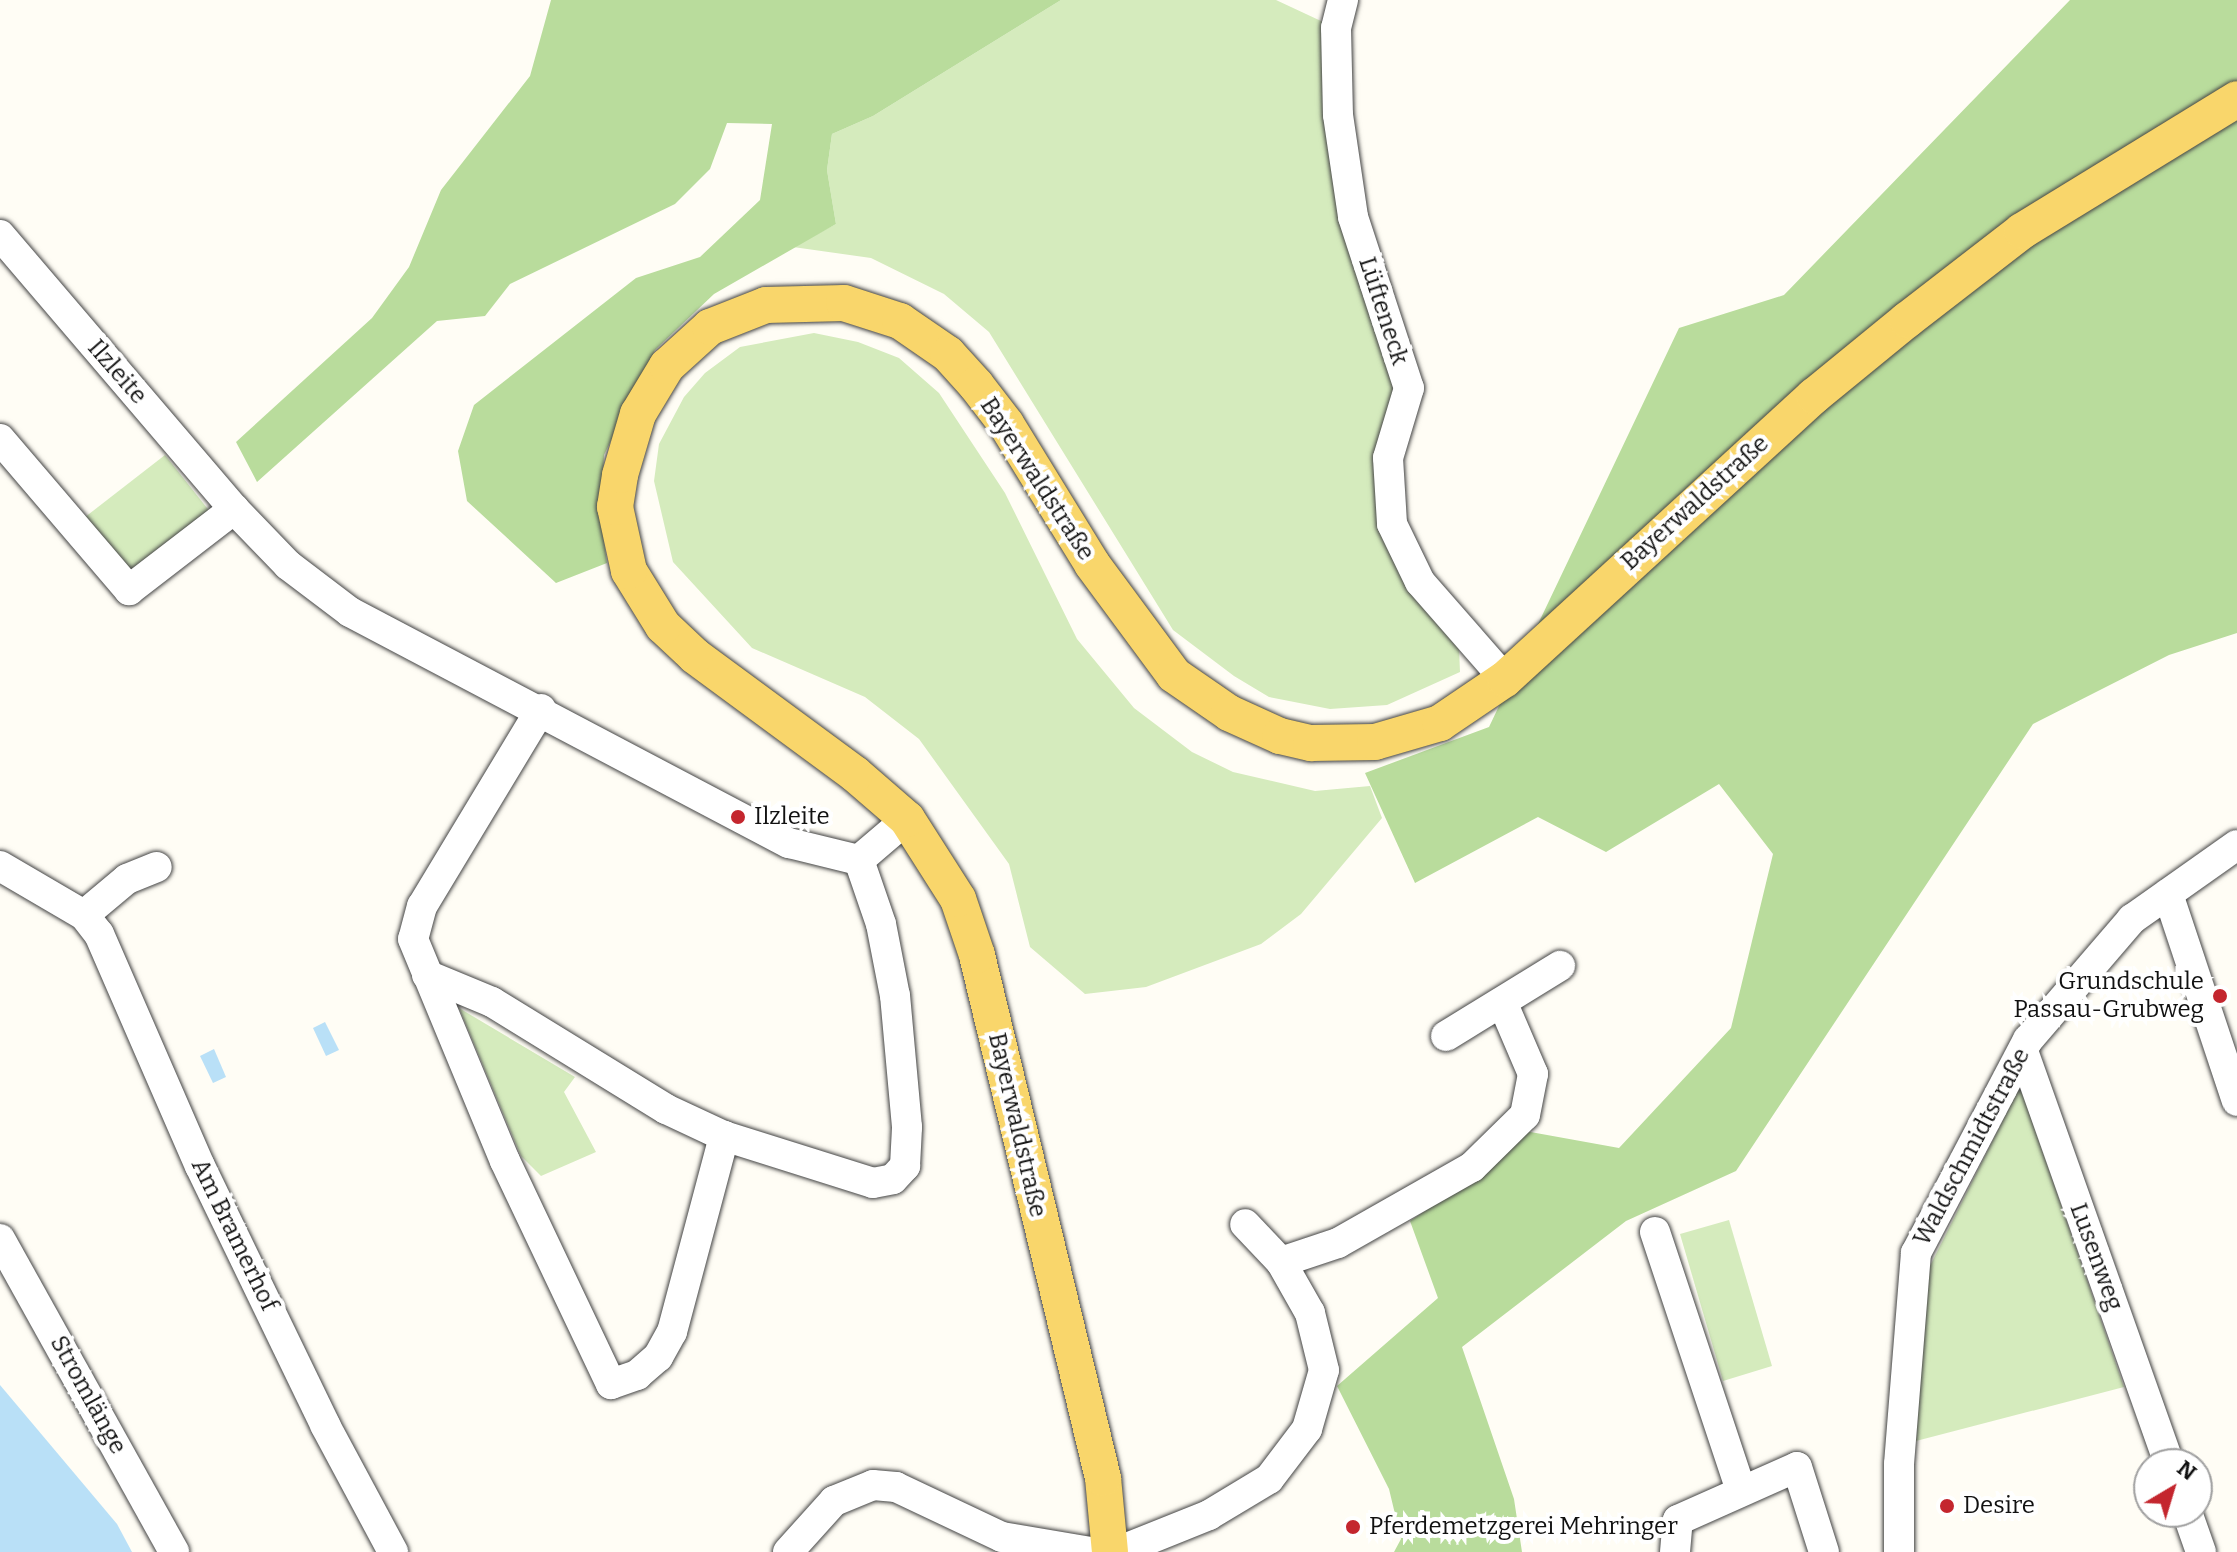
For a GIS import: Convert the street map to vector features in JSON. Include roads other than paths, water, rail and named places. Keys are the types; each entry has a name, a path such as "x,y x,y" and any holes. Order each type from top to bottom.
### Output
{"main road":[{"name":"Bayerwaldstraße","path":"1110,1552 1103,1478 977,955 952,887 907,819 855,774 695,656 663,626 629,571 615,507 625,447 638,414 685,347 741,312 809,300 844,303 881,312 922,333 948,354 1006,424 1092,564 1158,656 1201,697 1253,726 1311,743 1375,742 1440,723 1505,679 1814,396 1907,320 2022,231 2237,99"}],"street":[{"name":"Lüfteneck","path":"1343,0 1336,28 1338,115 1353,217 1409,388 1388,458 1392,524 1420,582 1505,679"},
{"name":"Ilzleite","path":"0,235 234,509 288,565 350,612 541,709 789,843 859,860"},
{"path":"0,439 129,590 234,509"},
{"path":"541,709 422,906 413,939 505,1161 611,1384 637,1375 658,1357 672,1332 724,1136"},
{"path":"427,975 492,1002 666,1109 724,1136 873,1183 893,1179 905,1166 907,1127 895,996 881,924 859,860 907,819"},
{"name":"Waldschmidtstraße","path":"1899,1552 1899,1464 1916,1253 2023,1051 2132,919 2237,845"},
{"name":"Am Bramerhof","path":"0,866 84,915 99,934 200,1166 325,1425 393,1552"},
{"path":"84,915 127,879 157,867"},
{"path":"2168,894 2237,1101"},
{"path":"1446,1036 1503,1004 1560,966"},
{"path":"1281,1262 1338,1243 1472,1167 1525,1115 1533,1074 1503,1004"},
{"name":"Lusenweg","path":"2023,1051 2163,1448"},
{"path":"1117,1552 1209,1515 1269,1479 1307,1429 1324,1370 1310,1313 1281,1262 1245,1224"},
{"path":"1655,1232 1741,1491"},
{"name":"Stromlänge","path":"0,1239 174,1552"},
{"path":"1675,1552 1678,1520 1797,1467 1824,1552"},
{"path":"788,1552 834,1501 873,1485 896,1487 1002,1537 1091,1552"},
{"path":"2193,1528 2201,1552"}],"water":[{"path":"325,1022 339,1050 326,1056 313,1028"},
{"path":"214,1049 226,1077 213,1083 200,1056"},
{"path":"0,1385 117,1524 132,1552 0,1552"}],"place":[{"name":"Ilzleite","path":"738,817"},
{"name":"Grundschule Passau-Grubweg","path":"2220,996"},
{"name":"Desire","path":"1947,1506"},
{"name":"Pferdemetzgerei Mehringer","path":"1353,1527"}]}
